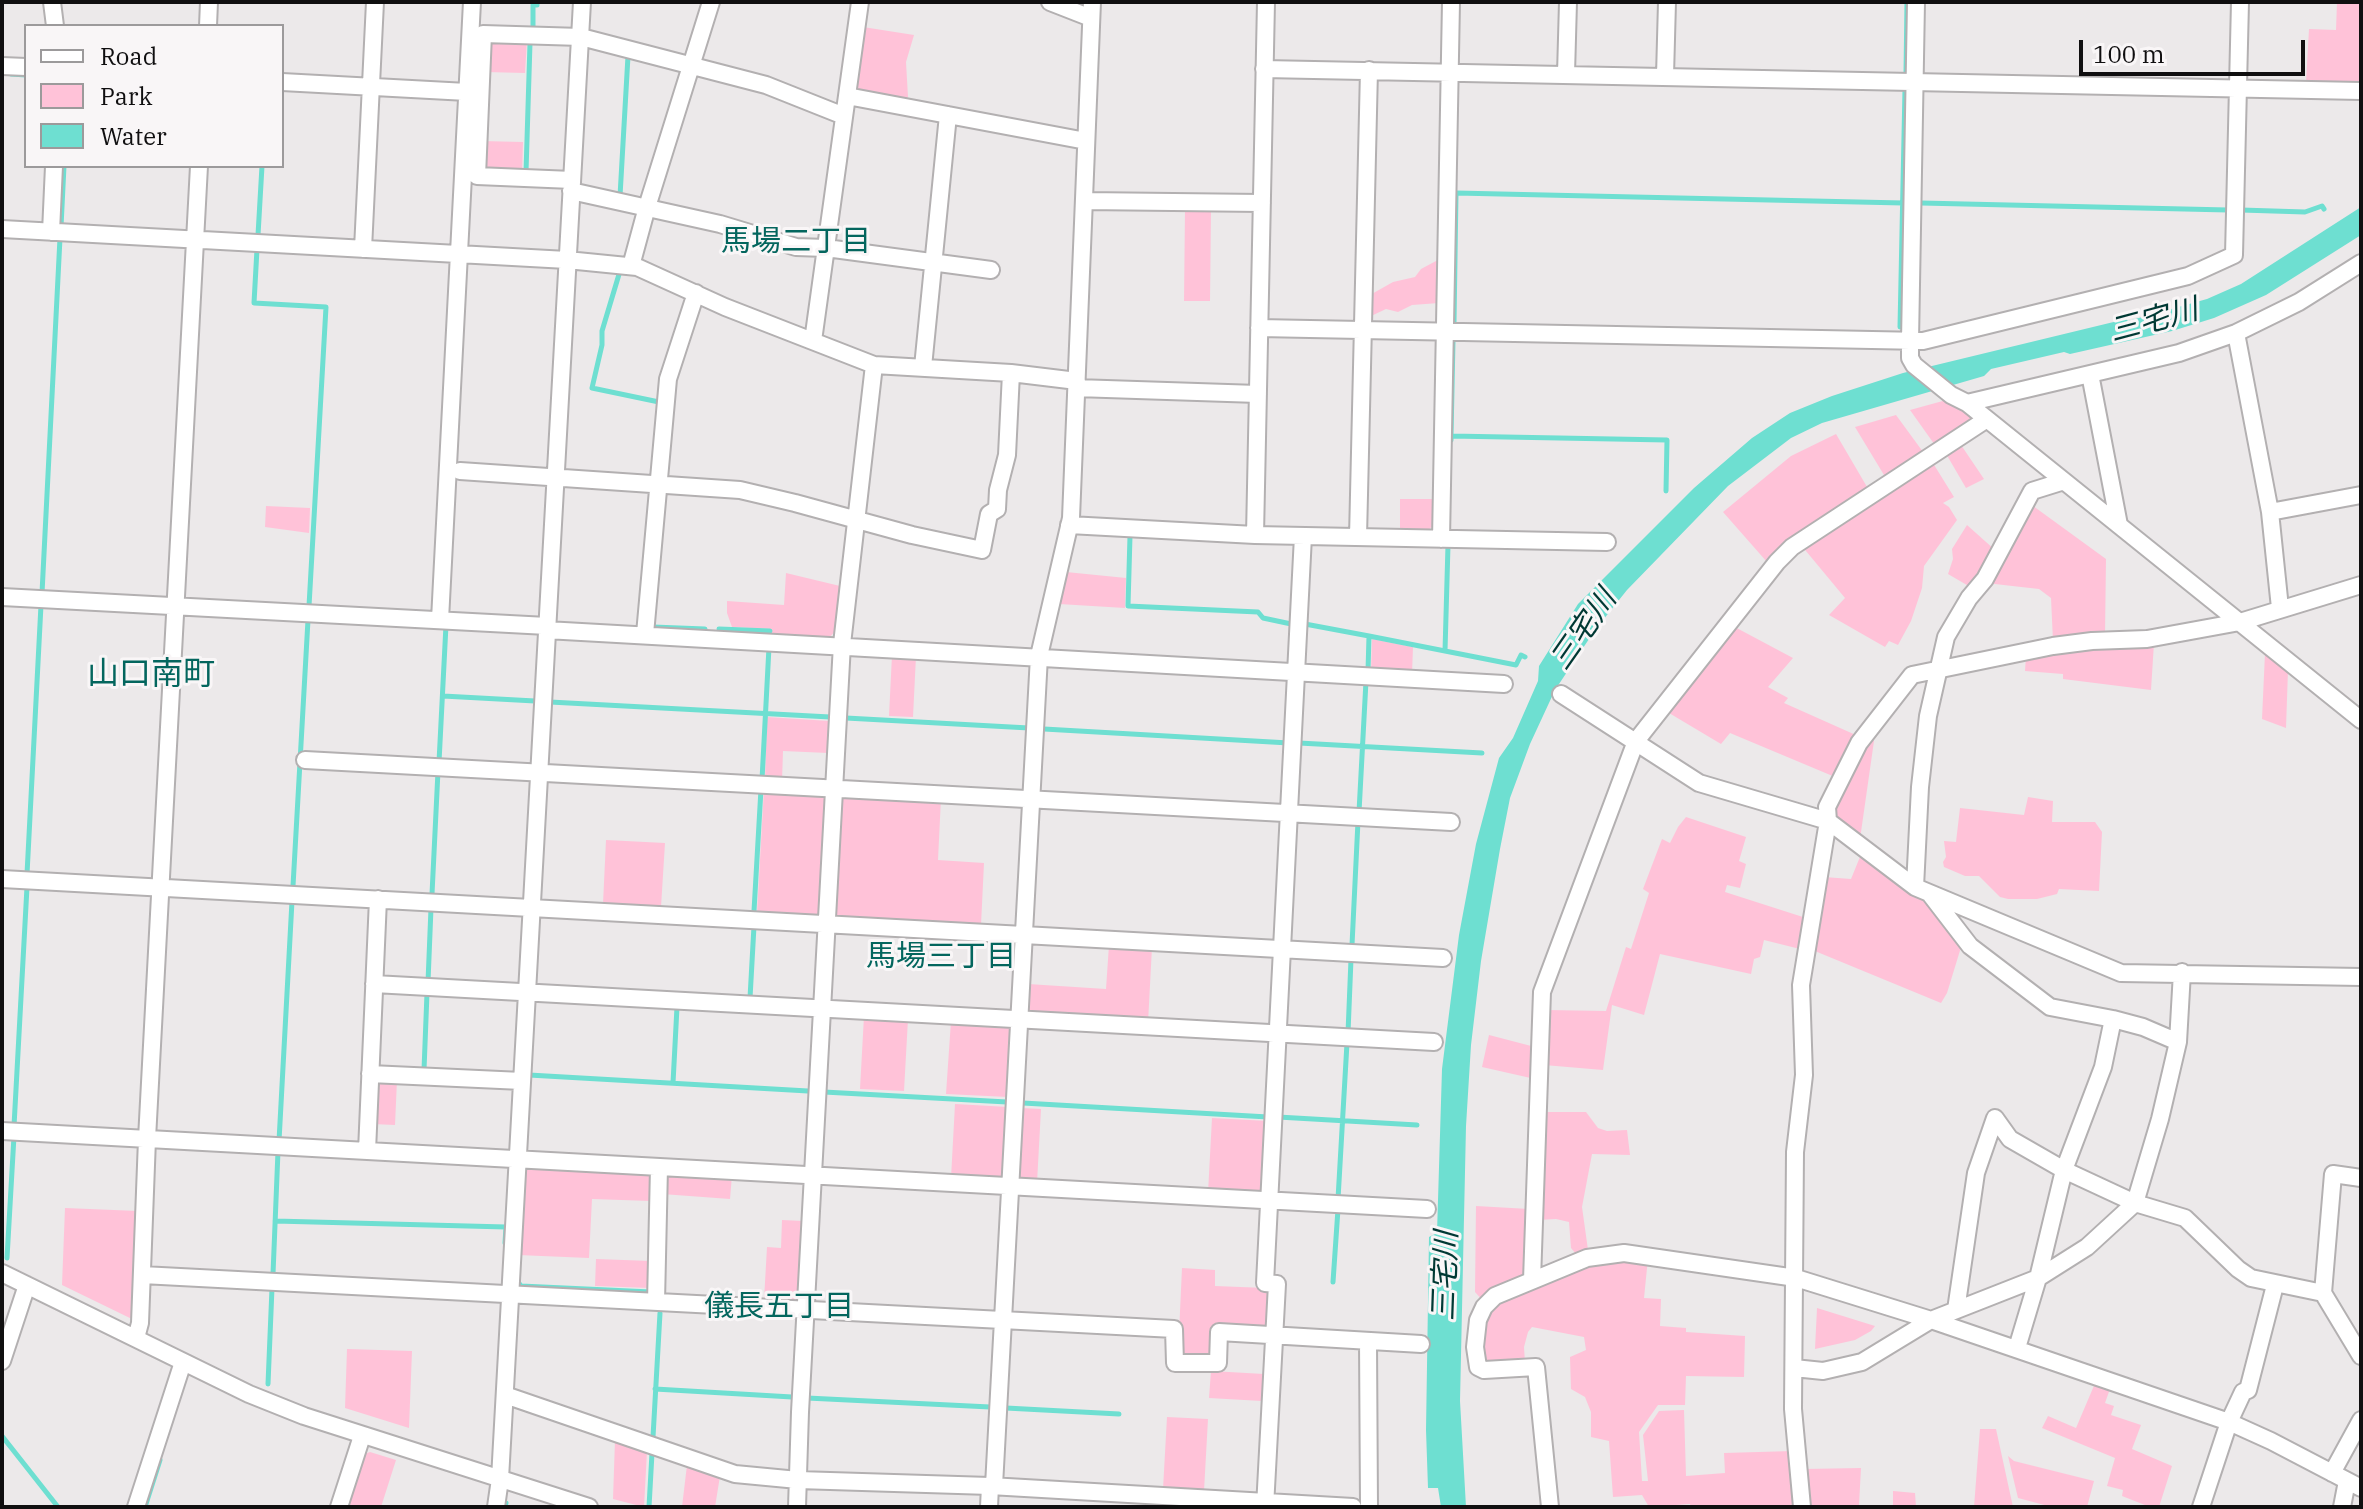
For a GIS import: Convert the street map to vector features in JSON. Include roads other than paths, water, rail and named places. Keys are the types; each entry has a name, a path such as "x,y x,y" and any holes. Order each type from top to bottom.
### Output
{"street":[{"path":"52,2 55,24"},
{"path":"208,24 209,2"},
{"path":"363,249 375,2"},
{"path":"440,620 472,2"},
{"path":"496,1507 505,1395 582,2"},
{"path":"631,266 711,2"},
{"path":"813,341 860,2"},
{"path":"989,1507 1003,1320 1039,656 1069,525 1092,10 1050,2"},
{"path":"1255,535 1266,2"},
{"path":"1441,539 1451,2"},
{"path":"1566,74 1568,2"},
{"path":"1665,76 1667,2"},
{"path":"1916,2 1910,341 1910,358 1914,365 1947,392 1967,403 2361,720"},
{"path":"1259,328 1910,341 1938,338 2173,279 2234,255 2240,2"},
{"path":"844,116 766,85 581,37 483,34 477,176 572,186 796,247 826,248 991,270"},
{"path":"2,66 24,67"},
{"path":"1264,69 2361,91"},
{"path":"1358,537 1369,70"},
{"path":"284,82 467,92"},
{"path":"847,96 1086,141"},
{"path":"923,367 948,115"},
{"path":"51,232 54,168"},
{"path":"136,1338 140,1323 199,168"},
{"path":"1084,201 1262,203"},
{"path":"2,229 631,266 874,365 1011,373 1076,385 1258,394"},
{"path":"1967,403 2179,353 2236,333 2299,302 2361,263"},
{"path":"645,634 668,379 696,293"},
{"path":"2236,333 2270,512 2280,608"},
{"path":"797,1507 842,644 874,365"},
{"path":"460,471 740,490 982,550 989,514 997,509 998,490 1007,455 1011,373"},
{"path":"2090,374 2119,525"},
{"path":"1532,1280 1542,992 1636,741 1767,574 1792,547 1987,419"},
{"path":"1922,890 1920,787 1928,716 1946,637 1969,598 1985,579 2032,491 2064,481"},
{"path":"2270,512 2361,495"},
{"path":"1069,525 1255,535 1607,542"},
{"path":"1265,1504 1277,1284 1265,1283 1303,536"},
{"path":"1802,1507 1793,1409 1795,1152 1804,1075 1801,985 1828,821 1827,807 1859,743 1912,675 2053,646 2147,639 2240,622 2361,585"},
{"path":"2,597 1504,684"},
{"path":"1561,694 1699,783 1828,821 1922,890 1970,946 2050,1007 2143,1027 2178,1042"},
{"path":"305,760 1451,822"},
{"path":"2,879 1443,958"},
{"path":"1922,890 2121,973 2361,977"},
{"path":"367,1151 378,899"},
{"path":"1794,1368 1823,1371 1862,1362 1931,1320 2038,1278 2087,1247 2135,1203 2160,1119 2178,1042 2182,972"},
{"path":"374,984 1434,1042"},
{"path":"2017,1348 2038,1278 2064,1170 2103,1067 2113,1019"},
{"path":"370,1074 522,1081"},
{"path":"1956,1310 1976,1173 1995,1118 2010,1139 2064,1170 2135,1203 2185,1218 2251,1278 2323,1293"},
{"path":"2,1131 1427,1209"},
{"path":"656,1302 659,1167"},
{"path":"2361,1178 2333,1174 2323,1293 2361,1356"},
{"path":"1550,1507 1536,1367 1484,1370 1478,1367 1475,1359 1478,1320 1484,1307 1495,1296 1587,1258 1624,1253 1796,1278 1931,1320 2229,1422 2347,1481"},
{"path":"2,1273 249,1394 362,1436 589,1507"},
{"path":"142,1275 1174,1329 1175,1363 1218,1363 1219,1332 1421,1344"},
{"path":"2,1361 27,1285"},
{"path":"2201,1507 2229,1422 2243,1392 2248,1390 2275,1285"},
{"path":"1368,1341 1369,1507"},
{"path":"136,1507 183,1362"},
{"path":"505,1395 735,1474 798,1480 992,1486 1353,1507"},
{"path":"2342,1507 2361,1420"},
{"path":"339,1507 362,1436"}],"water":[{"name":"三宅川","path":"2361,207 2361,235 2266,295 2214,318 2172,331 1991,369 1984,376 1822,423 1791,438 1728,486 1627,590 1595,630 1555,690 1530,744 1510,798 1500,849 1481,961 1466,1126 1460,1401 1466,1507 1441,1507 1438,1488 1428,1488 1429,1237 1437,1233 1442,1069 1459,935 1476,844 1499,758 1513,738 1538,681 1539,666 1578,604 1694,488 1752,438 1790,413 1903,373 2128,321 2207,299 2241,284"}],"waterway":[{"path":"533,31 533,5 537,2"},
{"path":"1906,73 1907,2"},
{"path":"526,172 530,43"},
{"path":"620,196 628,56"},
{"path":"11,74 24,75"},
{"path":"1900,327 1905,89"},
{"path":"61,227 64,168"},
{"path":"258,235 262,168"},
{"path":"1454,323 1456,193 1903,203"},
{"path":"1921,203 2228,210"},
{"path":"2241,210 2305,212 2322,206 2324,209"},
{"path":"42,593 60,238"},
{"path":"257,249 254,303 326,307 309,606"},
{"path":"620,271 602,331 602,345 592,388 659,402 659,408"},
{"path":"1451,436 1453,340"},
{"path":"1451,440 1451,436 1667,440 1666,491"},
{"path":"1130,536 1128,606 1258,612 1263,618 1296,625"},
{"path":"1445,651 1448,545"},
{"path":"27,874 41,605"},
{"path":"293,886 308,620"},
{"path":"1305,624 1369,636"},
{"path":"439,762 446,625"},
{"path":"653,627 705,629"},
{"path":"719,629 770,631"},
{"path":"1368,671 1369,636 1516,665 1521,655 1525,657"},
{"path":"762,780 769,647"},
{"path":"1359,812 1366,681"},
{"path":"443,696 535,701"},
{"path":"550,702 830,717"},
{"path":"846,718 1029,728"},
{"path":"1044,729 1289,743"},
{"path":"1299,743 1482,753"},
{"path":"432,894 438,771"},
{"path":"754,911 761,789"},
{"path":"1352,945 1358,821"},
{"path":"14,1126 27,887"},
{"path":"279,1141 292,901"},
{"path":"428,982 431,908"},
{"path":"747,998 750,998 754,926"},
{"path":"1348,1033 1351,959"},
{"path":"426,1070 427,993"},
{"path":"673,1083 677,1007"},
{"path":"1338,1199 1347,1043"},
{"path":"529,1075 808,1091"},
{"path":"824,1092 1007,1102"},
{"path":"1023,1103 1268,1117"},
{"path":"1278,1117 1417,1125"},
{"path":"7,1258 14,1136"},
{"path":"273,1274 278,1151"},
{"path":"1333,1282 1338,1209"},
{"path":"275,1221 506,1227 505,1243"},
{"path":"518,1282 521,1286 651,1292"},
{"path":"268,1384 272,1288"},
{"path":"653,1437 660,1313"},
{"path":"655,1389 792,1397"},
{"path":"807,1398 990,1407"},
{"path":"1006,1408 1119,1414"},
{"path":"2,1436 58,1507"},
{"path":"649,1507 652,1453"},
{"path":"145,1507 160,1460"},
{"path":"505,1507 506,1503"}],"district":[{"name":"馬場二丁目","path":"796,242"},
{"name":"山口南町","path":"151,675"},
{"name":"馬場三丁目","path":"941,957"},
{"name":"儀長五丁目","path":"779,1307"}]}
